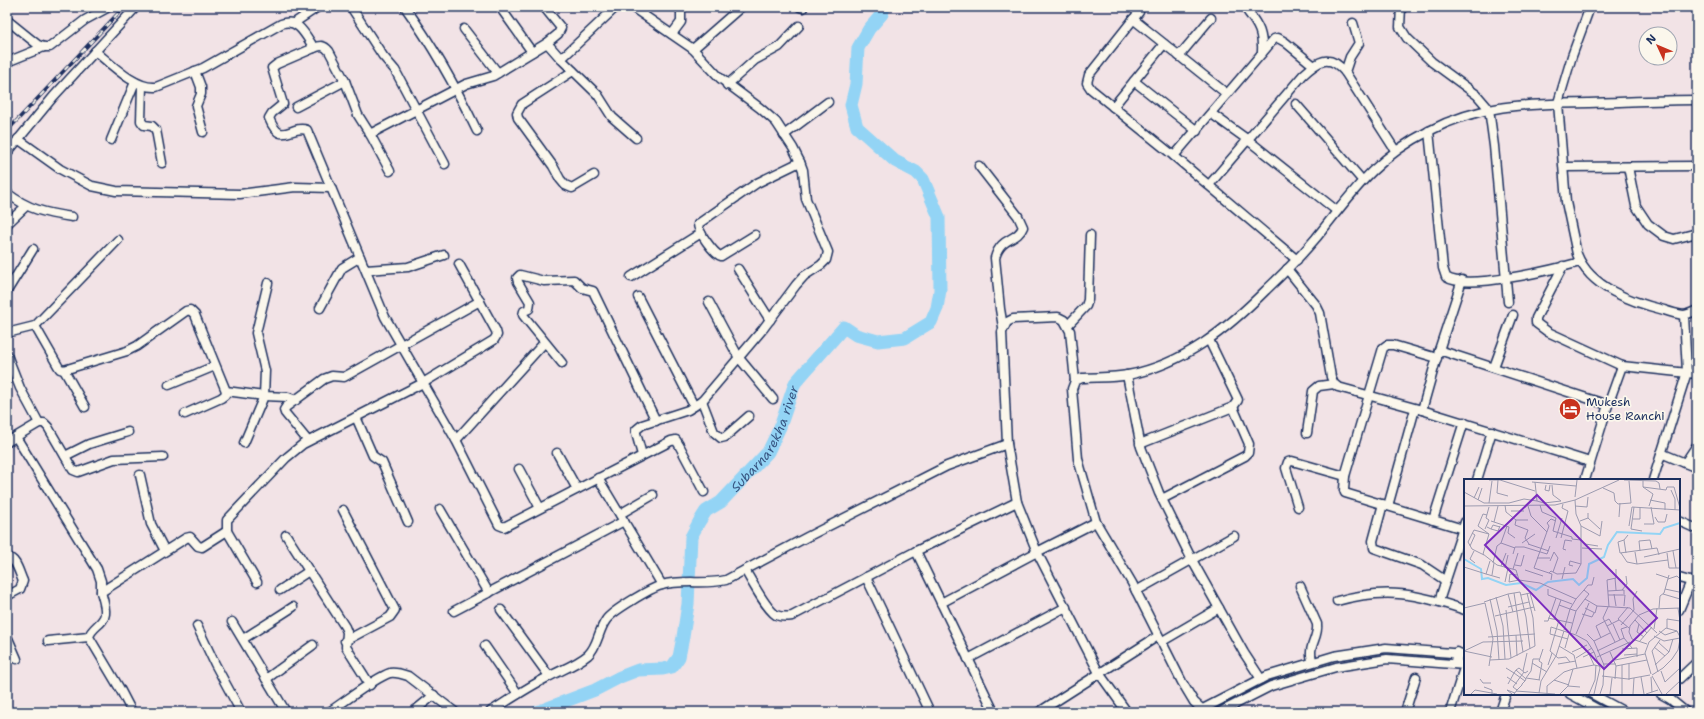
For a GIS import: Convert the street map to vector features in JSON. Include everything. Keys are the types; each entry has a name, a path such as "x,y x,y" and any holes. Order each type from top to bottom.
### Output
{"street":[{"path":"7,20 38,45 50,47 85,20 109,7"},
{"path":"7,153 54,96 136,7"},
{"path":"294,23 318,7"},
{"path":"351,7 383,56 395,70 445,164"},
{"path":"405,7 430,43 456,88 477,131"},
{"path":"370,134 456,88 486,79 498,73 547,43 558,34 561,28 544,7"},
{"path":"561,59 616,7"},
{"path":"632,7 693,50 727,85 768,115 784,135 800,162 803,170 806,199 828,252 826,260 804,276 739,358 702,401 694,406 642,425 636,430 642,455"},
{"path":"672,34 681,22 681,7"},
{"path":"693,50 740,7"},
{"path":"1137,7 1139,12 1089,75 1087,83 1090,89 1174,156 1297,260"},
{"path":"1250,7 1248,12 1256,22 1262,36 1262,53"},
{"path":"1401,7 1400,27 1407,38 1432,62 1477,95 1489,109 1494,146 1508,302"},
{"path":"1590,7 1572,56 1558,103 1568,216 1574,246 1580,262 1596,280 1615,293 1648,306 1684,315 1697,310"},
{"path":"502,10 532,52"},
{"path":"1179,56 1212,18"},
{"path":"1133,19 1227,94"},
{"path":"95,51 139,84 148,88 156,87 195,71 287,21 294,23 299,27 314,48"},
{"path":"1345,72 1350,57 1359,43 1353,23"},
{"path":"727,85 755,60 779,47 799,26"},
{"path":"464,29 498,73"},
{"path":"1174,156 1212,114 1272,41 1278,38 1285,42 1313,65"},
{"path":"547,43 602,100 616,121 636,138"},
{"path":"1113,107 1164,44"},
{"path":"390,171 358,115 345,81 326,47 322,46 314,48 277,64 272,68 283,104 272,113 269,118 276,129 282,134 302,129 307,130 379,304 456,440 501,527 504,527 671,440 676,440 704,492"},
{"path":"7,62 44,47"},
{"path":"1209,186 1292,86 1313,65 1322,61 1332,61 1340,65 1396,150"},
{"path":"195,71 201,87 201,94 196,106 203,132"},
{"path":"573,71 522,104 517,113 518,118 565,185 572,188 594,175"},
{"path":"296,107 345,81"},
{"path":"1134,81 1197,131"},
{"path":"111,140 139,84"},
{"path":"139,84 141,120 144,125 152,126 156,130 162,163"},
{"path":"1075,381 1082,378 1127,375 1165,364 1188,354 1209,340 1240,316 1297,260 1362,180 1396,150 1429,131 1459,118 1489,109 1558,103 1697,100"},
{"path":"784,135 828,102"},
{"path":"1296,104 1362,180"},
{"path":"1212,114 1248,140 1337,211"},
{"path":"1429,131 1443,268 1444,274 1448,278 1462,280 1506,279 1580,262"},
{"path":"18,139 60,169 92,186 116,191 240,194 295,187 331,188"},
{"path":"755,235 721,256 715,253 698,227 700,222 730,203 764,178 800,162"},
{"path":"979,166 1018,216 1024,227 1018,235 1002,244 995,258 1003,327 1007,444 1017,502 1037,552 1099,673 1127,712"},
{"path":"1564,167 1697,166"},
{"path":"1628,167 1636,206 1648,224 1664,236 1674,238 1697,234"},
{"path":"7,193 26,206 42,212 72,216"},
{"path":"7,224 26,206"},
{"path":"631,277 701,233"},
{"path":"1068,325 1086,306 1088,300 1090,235"},
{"path":"7,333 36,326 118,240"},
{"path":"7,291 33,249"},
{"path":"366,270 408,267 444,255"},
{"path":"320,308 342,268 360,257"},
{"path":"257,582 226,531 227,520 286,458 308,441 423,383 494,340 497,335 496,331 459,264"},
{"path":"1564,266 1536,318 1536,323 1548,332 1622,366 1697,374"},
{"path":"738,269 770,320"},
{"path":"1287,270 1316,305 1320,313 1331,378 1334,384 1338,387 1464,422 1590,462"},
{"path":"562,363 544,343 523,315 524,311 529,309 530,302 516,278 520,275 544,281 574,280 582,288 593,291 656,420"},
{"path":"1446,581 1422,565 1374,548 1372,541 1438,354 1462,280"},
{"path":"244,443 264,396 264,371 256,333 268,283"},
{"path":"638,297 694,406"},
{"path":"308,441 285,413 284,410 286,407 324,379 332,376 344,377 480,301"},
{"path":"709,302 739,358 774,399"},
{"path":"64,370 127,351 137,346 186,311 190,310 195,315 226,391 225,395 221,398 186,414"},
{"path":"1494,367 1513,314"},
{"path":"1653,479 1687,372 1684,315"},
{"path":"1003,327 1007,322 1013,319 1058,318 1064,320 1068,325 1070,331 1075,381 1072,390 1078,459 1096,522 1136,591 1159,639 1194,702 1201,711 1261,679 1334,656 1386,648 1461,654 1450,712"},
{"path":"36,326 58,366 60,369 64,370 85,407"},
{"path":"1140,444 1233,407 1238,400 1209,340"},
{"path":"456,440 544,343"},
{"path":"1439,601 1462,544 1464,525 1433,520 1345,493 1343,487 1368,395 1383,348 1387,345 1393,345 1494,367 1608,405"},
{"path":"7,355 20,388 40,423"},
{"path":"169,385 215,366"},
{"path":"1585,479 1608,405 1622,366"},
{"path":"1127,375 1140,444 1162,499 1192,560 1244,654 1261,679"},
{"path":"1307,433 1313,391 1319,386 1334,384"},
{"path":"226,391 264,396 288,396 296,400"},
{"path":"702,401 714,432 721,438 725,437 749,416"},
{"path":"1162,499 1245,456 1248,453 1249,444 1233,407"},
{"path":"356,417 373,456 382,462 408,522"},
{"path":"1433,520 1464,422"},
{"path":"89,637 106,614 101,592 101,581 97,569 10,440 40,423 44,423 48,427 73,470 78,472 114,459 163,457"},
{"path":"1477,479 1492,431"},
{"path":"65,456 89,444 128,432"},
{"path":"490,712 549,676 581,660 589,654 595,646 606,620 613,613 665,584 716,582 726,580 814,533 948,466 1007,444"},
{"path":"1685,462 1697,445"},
{"path":"557,453 577,489"},
{"path":"1661,453 1697,468"},
{"path":"1298,507 1286,468 1288,462 1292,461 1345,476"},
{"path":"519,469 540,508"},
{"path":"140,475 151,524 165,551"},
{"path":"598,478 665,584"},
{"path":"454,611 489,593 622,518 653,495"},
{"path":"745,570 769,609 776,615 784,617 792,616 916,550 1017,502"},
{"path":"440,509 489,593"},
{"path":"343,510 395,610 390,617 345,641"},
{"path":"1680,521 1697,529"},
{"path":"941,603 1096,522"},
{"path":"101,592 165,551 190,537 198,546 202,547 226,531"},
{"path":"286,535 345,627 347,632 345,641 346,647 370,685"},
{"path":"1136,591 1234,536"},
{"path":"916,550 994,712"},
{"path":"7,557 14,561 23,581 20,589 7,596"},
{"path":"280,590 309,571"},
{"path":"866,577 930,712"},
{"path":"1680,578 1694,582 1680,608"},
{"path":"1300,586 1317,624 1310,655 1313,662"},
{"path":"1337,602 1352,597 1380,593 1420,596 1464,610"},
{"path":"243,639 293,607"},
{"path":"968,659 1066,607"},
{"path":"1045,710 1099,673 1159,639 1219,608"},
{"path":"501,610 549,676"},
{"path":"232,622 286,712"},
{"path":"197,626 215,664 241,712"},
{"path":"7,636 17,659"},
{"path":"48,641 89,637"},
{"path":"89,637 132,712"},
{"path":"266,679 313,646"},
{"path":"485,646 518,694"},
{"path":"1220,712 1271,686 1336,667 1387,659 1460,664"},
{"path":"1680,678 1697,662"},
{"path":"329,712 390,673 399,673 408,676 434,694 455,712"},
{"path":"1405,712 1416,677"},
{"path":"413,712 434,694"},
{"path":"1500,712 1506,695"},
{"path":"1572,695 1603,712"},
{"path":"1594,695 1625,712"},
{"path":"1664,695 1686,712"}],"waterway":[{"name":"Subarnarekha river","path":"537,712 595,690 620,677 638,670 663,669 672,667 679,657 688,604 691,537 706,511 721,502 768,452 780,427 795,383 844,327 856,335 878,341 905,338 931,322 937,308 940,290 939,217 923,179 916,172 895,161 857,127 851,105 856,84 858,48 869,29 882,14 884,7"}],"railway":[{"path":"7,131 124,7"}],"place":[{"name":"Mukesh House Ranchi","path":"1570,409"}]}
